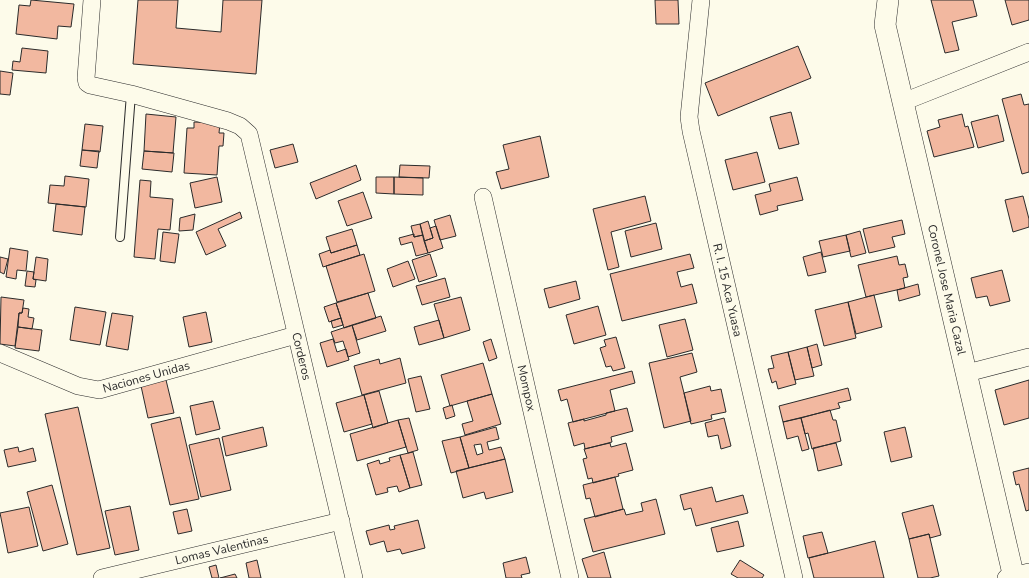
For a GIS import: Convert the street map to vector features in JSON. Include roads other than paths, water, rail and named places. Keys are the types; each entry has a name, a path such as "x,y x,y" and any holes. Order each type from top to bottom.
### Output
{"street":[{"path":"92,0 86,78 87,83 90,85 131,94"},
{"name":"R. I. 15 Aca Yuasa","path":"701,0 689,117 691,131 794,578"},
{"name":"Coronel Jose Maria Cazal","path":"888,0 885,25 966,373 1016,576"},
{"path":"903,102 1029,52"},
{"name":"Corderos","path":"131,94 228,121 240,126 250,134 354,578"},
{"name":"Mompox","path":"483,198 570,578"},
{"name":"Naciones Unidas","path":"0,353 78,386 99,390 296,335"},
{"path":"966,373 1029,357"},
{"name":"Lomas Valentinas","path":"102,578 341,521"}],"lane":[{"path":"120,237 131,94"}]}
